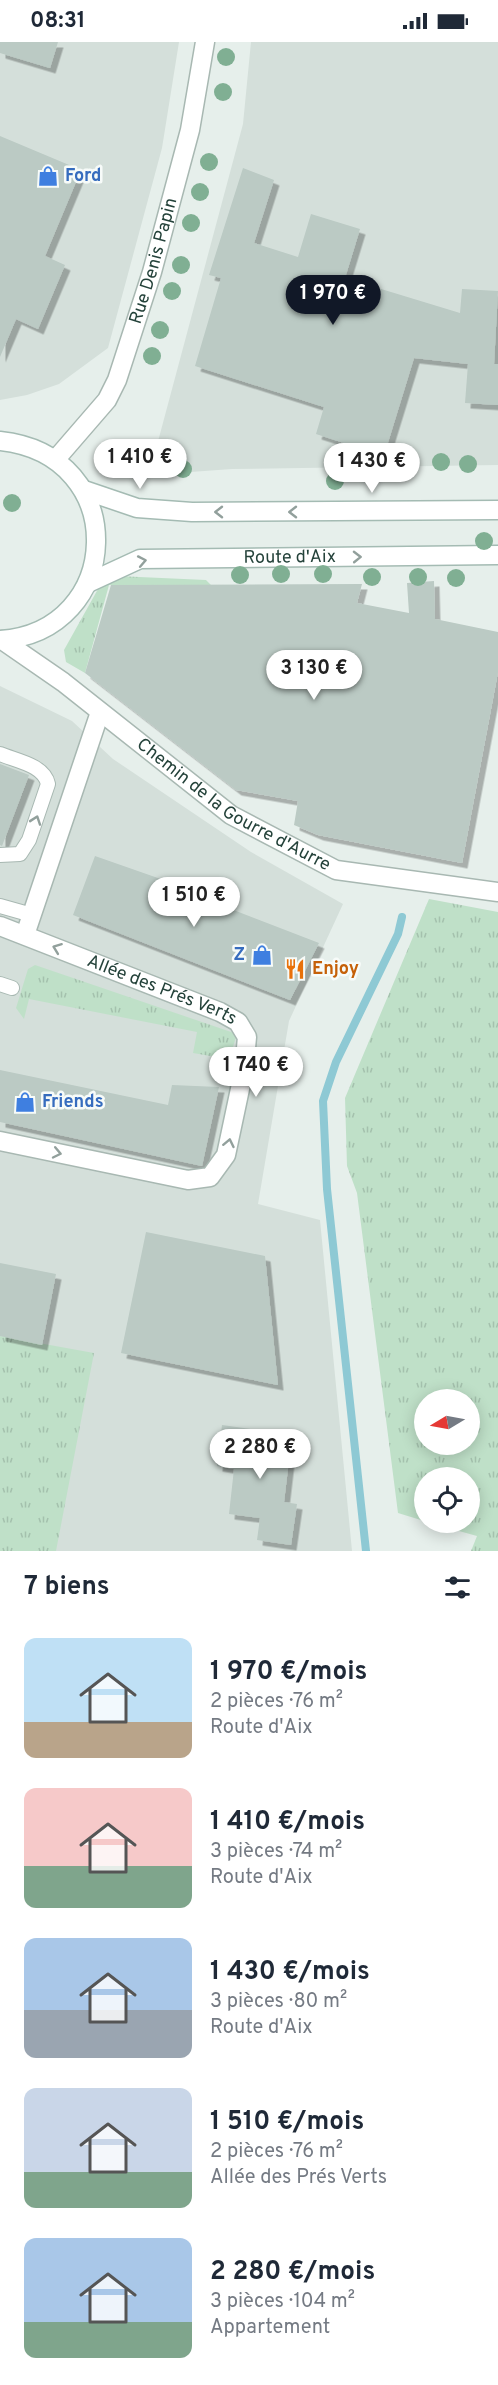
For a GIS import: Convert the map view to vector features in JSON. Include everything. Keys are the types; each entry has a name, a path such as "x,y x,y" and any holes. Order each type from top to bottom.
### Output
{"street":[{"name":"Rue Denis Papin","path":"56,459 107,400 117,380 142,306 190,130 206,42"},
{"path":"0,441 27,444 56,459 72,473 84,490 95,520 97,552 88,583 67,613 37,633 1,640"},
{"path":"84,490 137,508 192,512 498,510"},
{"name":"Route d'Aix","path":"88,583 140,559 498,555"},
{"name":"Chemin de la Gourre d'Aurre","path":"1,640 63,682 231,815 336,870 498,892"},
{"path":"25,935 100,712"},
{"name":"Allée des Prés Verts","path":"0,927 220,1012 238,1022 247,1037 244,1070 226,1155 210,1177 188,1180 0,1141"}],"lane":[{"path":"0,754 41,770 47,776 48,784 29,840 20,854 0,855"},
{"path":"0,906 32,915"}],"shaded area":[{"path":"0,42 179,42 162,148 108,348 59,384 27,395 0,400"},
{"path":"251,42 498,42 498,465 232,469 149,475 243,124"},
{"path":"0,686 72,721 113,759 251,852 343,904 289,1021 258,1204 320,1220 352,1551 0,1551"}],"green space":[{"path":"117,576 206,580 211,585 109,585 85,673 66,662 64,650 98,589"},
{"path":"429,899 498,912 498,1551 471,1551 477,1536 466,1533 480,1533 480,1467 414,1467 414,1518 398,1513 357,1193 347,1166 345,1098"},
{"path":"35,965 237,1034 232,1050 220,1048 216,1057 193,1053 197,1032 29,999 24,1019 16,1008 28,969"},
{"path":"0,1336 94,1353 56,1551 0,1551"}],"building":[{"path":"0,42 58,42 50,68 0,53"},
{"path":"0,136 81,170 45,256 65,265 38,329 16,319 0,357"},
{"path":"243,168 274,180 254,243 298,257 311,214 360,229 345,278 460,313 462,289 498,291 494,364 498,364 498,405 465,403 468,364 414,358 386,449 371,445 369,451 316,434 324,407 195,366 221,278 209,275"},
{"path":"434,581 435,619 498,632 498,672 462,863 318,835 294,825 298,801 236,790 85,673 111,585 362,584 357,603 409,613 407,583"},
{"path":"0,764 29,775 2,846 0,845"},
{"path":"95,856 195,891 214,899 213,902 319,943 290,1000 73,915"},
{"path":"0,1070 168,1105 172,1085 219,1087 202,1166 0,1122"},
{"path":"146,1232 265,1256 278,1385 121,1353"},
{"path":"0,1263 56,1274 42,1345 0,1336"},
{"path":"222,1425 292,1435 284,1502 297,1504 291,1545 257,1540 260,1518 229,1514 234,1469 217,1466"}],"waterway":[{"path":"366,1551 327,1189 323,1101 336,1062 398,934 402,917"}],"place":[{"name":"Ford","path":"48,176"},
{"name":"Z","path":"262,955"},
{"name":"Enjoy","path":"295,969"},
{"name":"Friends","path":"25,1102"}]}
